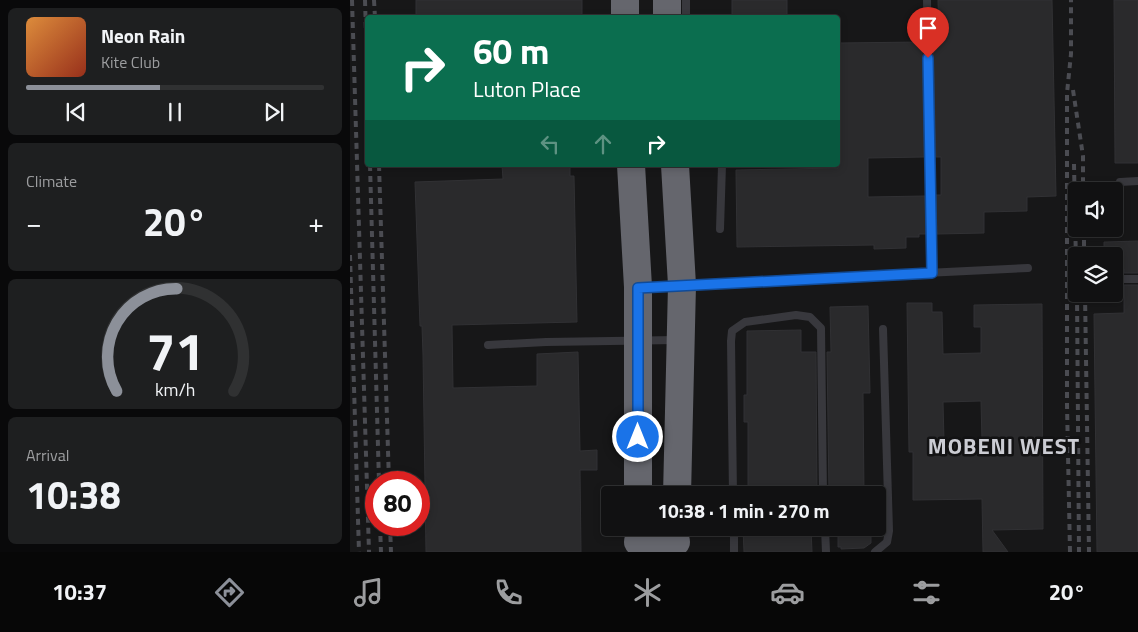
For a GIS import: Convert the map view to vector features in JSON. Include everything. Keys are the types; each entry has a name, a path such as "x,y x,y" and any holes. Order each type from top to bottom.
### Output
{"highway":[{"path":"625,0 625,15"},
{"path":"666,0 668,15"},
{"path":"631,167 638,288 638,486"},
{"path":"675,167 686,285 680,340 677,486"},
{"path":"638,540 676,540"}],"lane":[{"path":"686,0 686,15"},
{"path":"926,0 932,273"},
{"path":"720,229 722,167"},
{"path":"1120,182 1138,181"},
{"path":"686,285 689,256"},
{"path":"638,288 1028,268"},
{"path":"1123,279 1138,278"},
{"path":"733,486 732,331 745,322 796,315 810,317 821,328 824,486"},
{"path":"875,552 887,542 889,531 882,329"},
{"path":"488,345 680,340"},
{"path":"734,536 734,552"},
{"path":"825,536 826,552"}],"building":[{"path":"416,0 582,0 582,15 416,15"},
{"path":"732,0 787,0 787,15 732,15"},
{"path":"938,0 1052,0 1056,196 1027,197 1027,211 984,212 984,233 937,234 936,195 941,195 941,157 936,157 933,42 939,41"},
{"path":"1114,0 1138,0 1138,163 1115,163"},
{"path":"922,42 924,157 868,158 868,197 925,196 926,234 919,234 919,237 906,237 906,248 874,249 874,245 737,247 736,170 840,167 840,43"},
{"path":"502,167 570,167 570,176 574,176 577,322 452,325 453,388 537,386 537,354 578,352 580,451 597,450 597,470 580,470 581,552 426,552 426,536 430,536 430,471 425,471 423,355 422,326 420,326 415,182 503,179"},
{"path":"1138,241 1138,273 1124,273 1123,247 1104,247 1104,242"},
{"path":"1124,285 1138,285 1138,552 1097,552 1094,314 1124,313"},
{"path":"907,303 932,303 932,312 942,312 943,354 981,353 981,327 974,327 974,305 1042,304 1043,529 992,530 1008,552 983,552 982,499 913,500 913,452 909,452","holes":["981,401 982,441 944,441 943,402"]},
{"path":"868,306 870,393 863,393 864,486 829,486 827,352 831,352 830,307"},
{"path":"801,330 801,352 816,352 817,486 748,486 748,422 744,422 744,395 747,395 747,331"},
{"path":"743,536 811,536 812,552 744,552"},
{"path":"838,536 871,536 871,543 864,548 841,549 841,547 838,547"}],"railway":[{"path":"352,0 369,552"},
{"path":"365,0 365,15"},
{"path":"374,0 375,15"},
{"path":"1070,552 1067,405 1067,93 1071,54 1071,0"},
{"path":"1073,90 1083,156 1083,182"},
{"path":"1074,164 1076,247"},
{"path":"370,167 379,471"},
{"path":"379,167 389,471"},
{"path":"1084,237 1084,247"},
{"path":"350,255 359,552"},
{"path":"1077,302 1079,552"},
{"path":"1085,302 1089,552"},
{"path":"380,536 381,552"},
{"path":"390,536 391,552"}],"district":[{"name":"MOBENI WEST","path":"1004,446"}],"route":[{"path":"638,437 638,288 932,273 928,58"}]}
